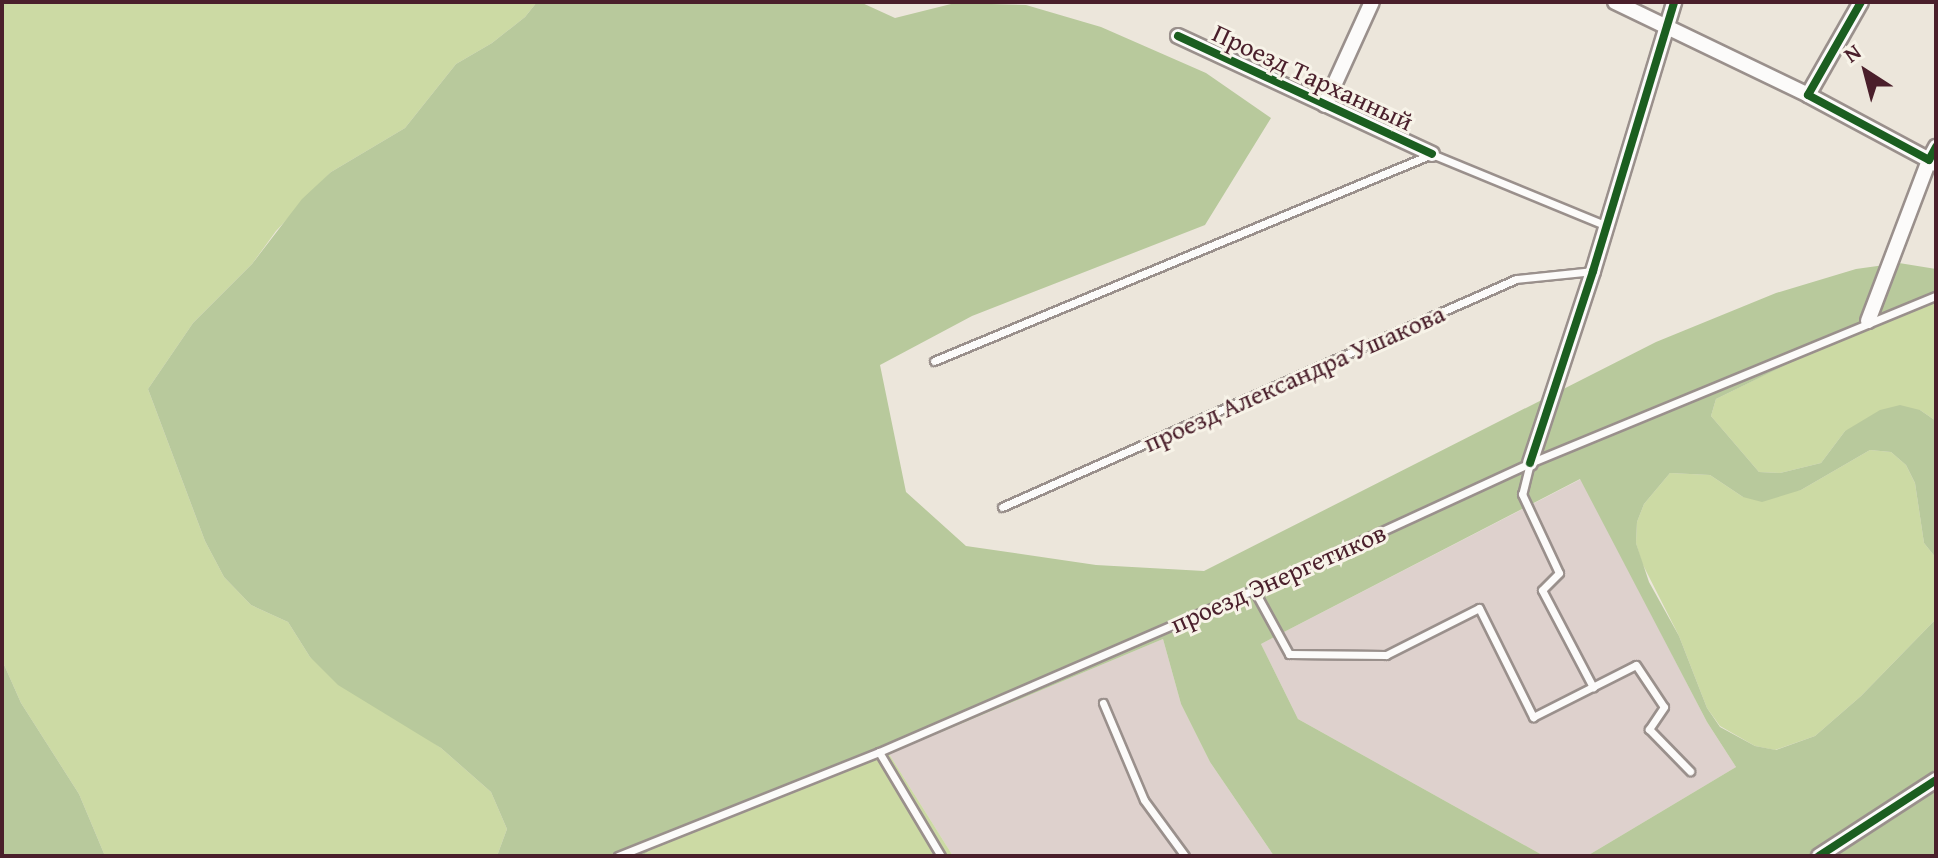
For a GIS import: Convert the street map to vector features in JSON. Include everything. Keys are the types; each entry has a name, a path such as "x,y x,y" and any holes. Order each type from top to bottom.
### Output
{"street":[{"path":"1325,105 1372,2"},
{"path":"1615,2 1934,157 1868,321"},
{"path":"1530,463 1593,271 1674,2"},
{"path":"1808,95 1861,2"},
{"name":"Проезд Тарханный","path":"1178,36 1432,154"},
{"path":"1819,856 1936,780"}],"lane":[{"path":"934,361 1432,154 1607,226"},
{"name":"проезд Александра Ушакова","path":"1002,507 1516,279 1593,271"},
{"name":"проезд Энергетиков","path":"618,856 879,752 1254,590 1530,463 1868,321 1936,296"},
{"path":"1530,463 1522,494 1559,573 1542,590 1593,687"},
{"path":"1254,590 1289,654 1386,655 1479,608 1533,717 1636,665 1664,707 1649,729 1690,771"},
{"path":"1103,703 1144,800 1185,856"},
{"path":"879,752 941,856"}],"shaded area":[{"path":"1581,479 1707,722 1736,767 1587,856 1544,856 1298,719 1261,644"},
{"path":"1163,639 1181,704 1210,762 1274,856 953,856 889,754"}],"green space":[{"path":"2,2 537,2 525,17 492,43 456,64 405,128 331,172 276,231 252,264 193,323 148,389 205,541 224,577 251,605 288,622 310,657 441,748 491,792 507,829 497,856 105,856 79,794 21,703 2,660"},
{"path":"537,2 860,2 895,18 955,3 1026,5 1101,27 1206,73 1271,118 1205,225 972,316 880,365 906,492 966,546 1096,565 1204,571 1656,342 1776,293 1856,269 1899,263 1936,269 1936,300 1864,327 1716,399 1711,416 1759,472 1780,473 1821,463 1845,431 1880,410 1900,405 1920,410 1936,421 1936,558 1924,543 1915,483 1906,465 1891,452 1870,450 1801,490 1762,502 1743,497 1710,475 1670,473 1644,504 1637,522 1636,543 1649,582 1679,636 1707,708 1720,727 1755,746 1776,750 1815,736 1861,696 1936,619 1936,856 1587,856 1736,767 1707,722 1580,479 1261,644 1298,719 1544,856 1274,856 1210,762 1181,704 1163,639 889,754 661,843 642,856 497,856 507,829 491,792 441,748 338,685 310,657 288,622 251,605 224,577 205,541 148,389 193,323 252,264 302,199 331,172 405,128 456,64 492,43 525,17"},
{"path":"1936,300 1936,421 1920,410 1845,431 1821,463 1780,473 1759,472 1711,416 1716,399 1864,326"},
{"path":"1870,450 1891,452 1906,465 1915,483 1924,543 1936,558 1936,619 1861,696 1815,736 1775,750 1755,746 1720,726 1707,708 1679,636 1642,563 1636,543 1637,522 1644,504 1670,473 1710,475 1743,497 1801,490"},
{"path":"2,660 21,703 79,794 105,856 2,856"},
{"path":"889,754 953,856 642,856 661,843"}],"cycle path":[{"path":"1530,463 1593,271 1674,2"},
{"path":"1861,2 1808,95 1929,160 1936,147"},
{"path":"1178,36 1432,154"},
{"path":"1819,856 1936,780"}]}
